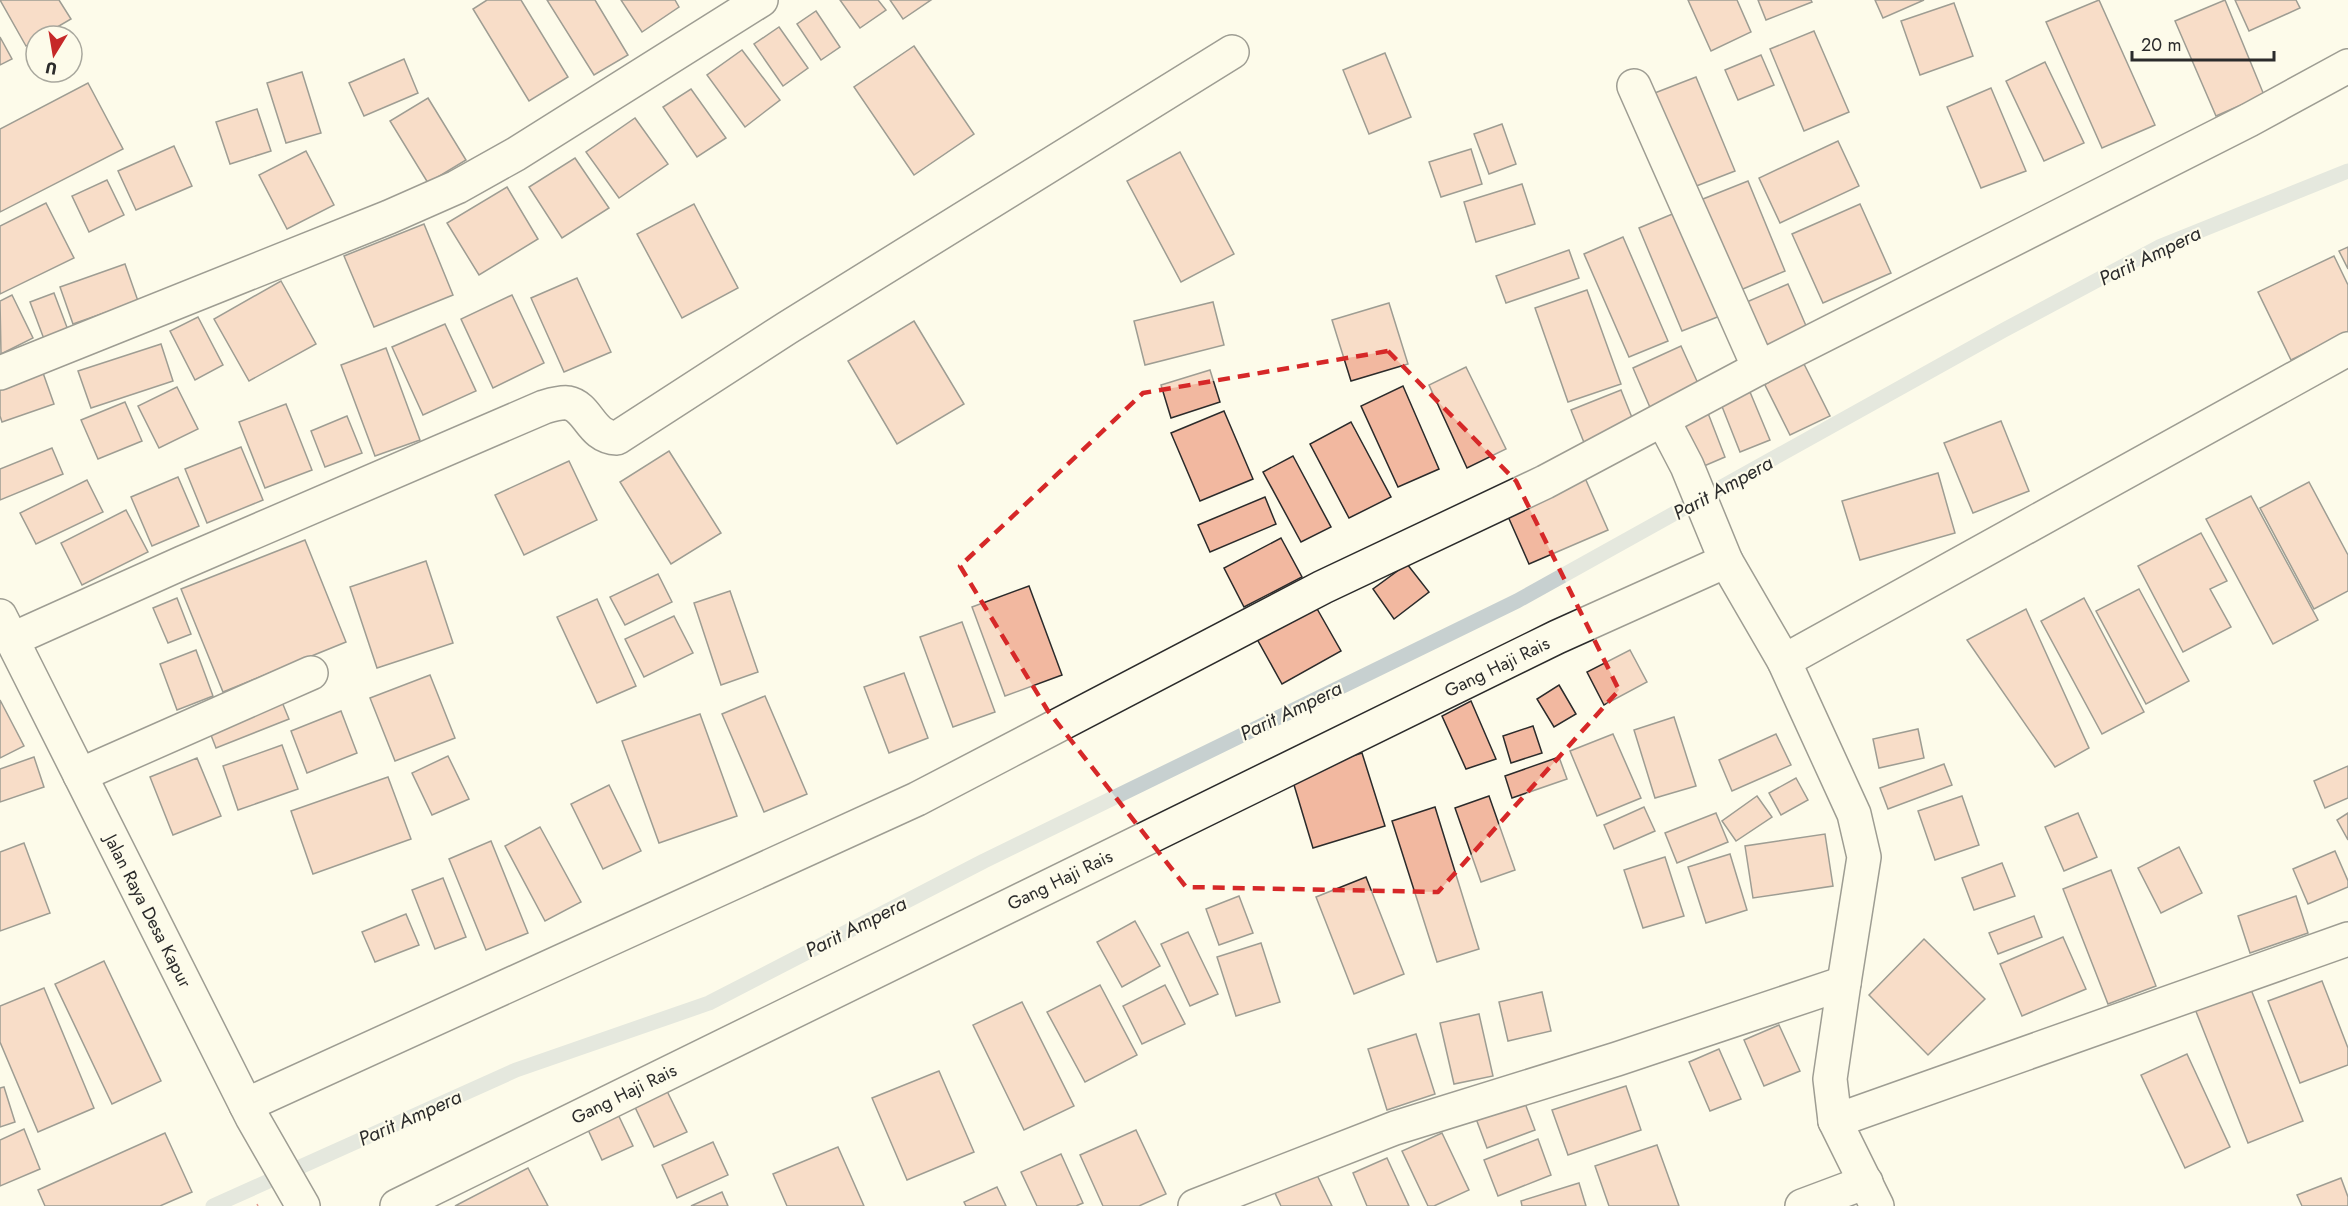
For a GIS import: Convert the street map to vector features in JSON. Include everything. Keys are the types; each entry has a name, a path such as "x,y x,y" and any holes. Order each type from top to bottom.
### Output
{"street":[{"path":"0,373 379,221 457,187 516,154 761,0"},
{"path":"6,628 204,553 544,407 566,403 577,406 595,429 607,437 617,438 787,328 1232,52"},
{"path":"249,1111 916,799 1323,587 1545,482 1759,368 2249,120 2348,66"},
{"path":"1634,86 1759,368"},
{"path":"1784,661 2348,349"},
{"path":"1663,420 1687,466 1721,547 1784,661 1854,814 1864,857 1830,1079 1835,1121 1871,1194 1802,1206"},
{"name":"Gang Haji Rais","path":"397,1206 1557,637 1721,547"},
{"name":"Jalan Raya Desa Kapur","path":"6,628 249,1111 302,1204"},
{"path":"80,775 311,673"},
{"path":"1835,1121 2348,939"},
{"path":"1195,1206 1395,1128 1617,1059 1844,983"}],"highlighted area":[{"path":"1388,351 1516,481 1619,690 1438,892 1186,887 1048,711 960,566 1143,393"}],"building":[{"path":"0,0 59,0 71,19 62,24 24,24 24,42"},
{"path":"487,0 521,0 568,77 529,101 473,9"},
{"path":"547,0 595,0 628,55 594,75"},
{"path":"621,0 675,0 679,7 642,32"},
{"path":"840,0 878,0 886,10 860,28"},
{"path":"890,0 931,0 903,19"},
{"path":"1688,0 1737,0 1751,32 1711,51"},
{"path":"1758,0 1811,0 1812,2 1766,20"},
{"path":"1875,0 1924,0 1883,18"},
{"path":"2099,0 2155,125 2102,148 2046,22"},
{"path":"2225,0 2264,95 2216,116 2175,21"},
{"path":"2235,0 2296,0 2300,8 2249,31"},
{"path":"1954,3 1973,56 1920,75 1901,21"},
{"path":"816,11 840,47 821,60 797,24"},
{"path":"779,27 808,68 783,86 754,44"},
{"path":"1814,31 1849,112 1804,131 1770,49"},
{"path":"0,37 12,59 0,65"},
{"path":"914,46 974,134 914,175 854,87"},
{"path":"742,50 780,100 745,127 707,75"},
{"path":"1385,53 1411,117 1369,134 1343,70"},
{"path":"1761,55 1774,85 1738,100 1725,70"},
{"path":"404,59 418,93 364,116 349,83"},
{"path":"2045,62 2084,143 2044,161 2006,81"},
{"path":"302,72 321,133 286,143 267,83"},
{"path":"1696,77 1735,171 1686,190 1647,96"},
{"path":"88,83 123,149 0,212 0,129"},
{"path":"1991,88 2026,171 1981,188 1947,107"},
{"path":"691,89 726,138 697,157 663,107"},
{"path":"428,98 466,160 428,183 390,121"},
{"path":"257,109 271,151 230,164 216,122"},
{"path":"635,118 668,164 619,198 586,152"},
{"path":"1502,124 1516,164 1489,174 1474,134"},
{"path":"1838,141 1859,186 1780,223 1759,178"},
{"path":"174,146 192,186 136,210 118,171"},
{"path":"1471,149 1482,184 1441,197 1429,162"},
{"path":"306,151 334,205 287,229 259,175"},
{"path":"1180,152 1234,254 1181,282 1127,181"},
{"path":"575,158 609,208 562,238 529,187"},
{"path":"107,180 124,215 89,232 72,196"},
{"path":"1748,181 1785,271 1736,292 1698,201"},
{"path":"1522,184 1535,224 1476,242 1464,202"},
{"path":"507,187 538,239 479,275 447,223"},
{"path":"46,203 74,258 0,294 0,226"},
{"path":"694,204 738,288 682,318 637,234"},
{"path":"1860,204 1891,273 1823,303 1792,234"},
{"path":"1682,210 1725,314 1682,331 1639,228"},
{"path":"424,224 453,295 374,327 344,256"},
{"path":"1623,237 1668,341 1629,357 1584,254"},
{"path":"2348,247 2348,269 2339,251"},
{"path":"1569,250 1579,278 1506,303 1496,276"},
{"path":"2334,256 2348,285 2348,332 2291,360 2258,292"},
{"path":"125,264 138,301 73,324 60,287"},
{"path":"577,278 611,352 564,372 531,298"},
{"path":"281,281 316,344 249,381 214,319"},
{"path":"1788,284 1810,335 1762,356 1740,305"},
{"path":"1587,290 1621,384 1568,402 1535,308"},
{"path":"54,293 68,330 44,339 30,302"},
{"path":"12,295 33,338 1,354 0,301"},
{"path":"512,295 544,363 493,388 461,319"},
{"path":"1213,302 1224,345 1145,365 1134,321"},
{"path":"1389,303 1408,364 1351,381 1332,320"},
{"path":"198,317 223,365 195,380 170,331"},
{"path":"914,321 964,404 897,444 848,361"},
{"path":"445,324 476,391 423,415 392,347"},
{"path":"161,344 173,381 91,408 78,371"},
{"path":"1681,346 1701,390 1652,412 1633,368"},
{"path":"386,348 420,440 375,456 341,365"},
{"path":"1800,356 1830,416 1790,435 1760,375"},
{"path":"1466,367 1506,449 1467,468 1429,385"},
{"path":"42,370 54,404 2,422 0,384"},
{"path":"1210,370 1220,402 1171,418 1161,385"},
{"path":"1403,386 1439,469 1398,487 1361,406"},
{"path":"177,387 198,429 159,448 138,406"},
{"path":"1621,390 1637,430 1587,450 1571,410"},
{"path":"1750,392 1770,440 1740,452 1721,404"},
{"path":"125,402 142,441 98,459 81,420"},
{"path":"286,404 312,470 265,488 239,422"},
{"path":"1706,408 1725,457 1697,469 1677,420"},
{"path":"1224,411 1253,479 1200,501 1171,433"},
{"path":"347,416 362,453 325,467 311,431"},
{"path":"2001,421 2029,491 1973,513 1944,443"},
{"path":"1351,422 1391,497 1349,518 1310,444"},
{"path":"241,447 263,500 207,523 185,469"},
{"path":"52,448 63,474 0,500 0,469"},
{"path":"669,451 721,533 671,564 620,482"},
{"path":"1293,456 1331,527 1301,542 1263,472"},
{"path":"569,461 597,520 524,555 495,495"},
{"path":"1938,473 1955,533 1860,560 1842,501"},
{"path":"178,477 199,526 152,546 131,497"},
{"path":"1585,478 1608,530 1529,564 1506,512"},
{"path":"87,480 103,512 36,544 20,513"},
{"path":"2309,482 2348,555 2348,591 2314,609 2260,508"},
{"path":"2251,496 2318,620 2273,644 2206,519"},
{"path":"1265,497 1276,524 1210,552 1198,525"},
{"path":"126,510 148,552 82,585 61,543"},
{"path":"2201,533 2227,581 2210,589 2231,627 2183,652 2138,566"},
{"path":"1281,538 1302,577 1244,607 1224,568"},
{"path":"305,540 346,642 223,692 181,589"},
{"path":"426,561 453,643 377,668 350,587"},
{"path":"1407,564 1429,592 1394,619 1373,589"},
{"path":"658,574 672,602 625,625 610,597"},
{"path":"1029,586 1062,675 1005,696 972,607"},
{"path":"2139,589 2189,681 2146,704 2096,611"},
{"path":"730,591 758,672 721,685 694,603"},
{"path":"177,598 191,634 168,643 153,608"},
{"path":"2084,598 2144,712 2102,734 2041,621"},
{"path":"597,599 636,686 597,703 557,617"},
{"path":"1316,607 1341,651 1282,684 1257,639"},
{"path":"2026,609 2089,748 2055,767 1967,640"},
{"path":"674,616 693,653 644,677 625,639"},
{"path":"962,622 995,712 953,727 920,637"},
{"path":"196,650 213,696 177,710 160,664"},
{"path":"1630,650 1647,682 1604,705 1587,672"},
{"path":"904,673 928,738 889,753 864,687"},
{"path":"430,675 455,738 395,761 370,698"},
{"path":"1559,685 1576,714 1554,727 1537,699"},
{"path":"765,696 807,794 764,812 722,714"},
{"path":"0,700 24,746 0,758"},
{"path":"1471,701 1496,759 1466,769 1442,716"},
{"path":"282,702 289,719 216,748 209,730"},
{"path":"341,711 357,753 307,773 291,731"},
{"path":"700,714 737,816 659,843 622,741"},
{"path":"1674,717 1696,786 1655,798 1634,730"},
{"path":"1533,726 1542,753 1511,763 1503,736"},
{"path":"1918,729 1924,758 1879,768 1873,739"},
{"path":"1613,734 1641,798 1597,816 1570,751"},
{"path":"1776,734 1791,765 1732,791 1719,760"},
{"path":"282,745 298,789 238,810 223,766"},
{"path":"1362,753 1385,826 1313,848 1291,775"},
{"path":"448,756 469,799 432,815 412,773"},
{"path":"34,757 44,787 0,802 0,769"},
{"path":"1559,757 1567,779 1512,798 1505,776"},
{"path":"197,758 221,816 173,835 150,777"},
{"path":"1944,764 1952,785 1888,809 1880,788"},
{"path":"2348,766 2348,798 2325,808 2314,781"},
{"path":"388,777 411,839 313,874 291,811"},
{"path":"1796,778 1808,800 1781,815 1769,793"},
{"path":"609,785 641,851 603,869 571,804"},
{"path":"1489,796 1515,870 1481,882 1455,808"},
{"path":"1757,796 1772,817 1736,841 1722,821"},
{"path":"1962,796 1979,845 1935,860 1918,811"},
{"path":"1435,807 1479,949 1437,962 1392,821"},
{"path":"1644,807 1655,831 1614,849 1604,825"},
{"path":"1716,813 1728,842 1677,863 1665,833"},
{"path":"2078,813 2097,857 2064,871 2045,827"},
{"path":"2348,813 2348,840 2337,820"},
{"path":"540,827 581,902 545,921 505,846"},
{"path":"1825,834 1833,886 1753,898 1745,846"},
{"path":"491,841 528,933 486,950 449,859"},
{"path":"24,843 50,913 0,931 0,852"},
{"path":"2179,847 2202,893 2161,913 2138,868"},
{"path":"2335,851 2348,881 2348,887 2308,904 2293,869"},
{"path":"1730,854 1747,910 1706,923 1688,867"},
{"path":"1665,857 1684,916 1643,928 1624,870"},
{"path":"2002,863 2015,896 1974,910 1962,878"},
{"path":"2111,870 2156,986 2108,1004 2063,889"},
{"path":"1366,877 1404,974 1354,994 1316,897"},
{"path":"443,878 466,937 435,949 412,890"},
{"path":"1239,896 1253,933 1219,945 1206,909"},
{"path":"2296,896 2308,933 2250,953 2238,916"},
{"path":"406,914 419,945 375,962 362,932"},
{"path":"2034,916 2042,937 1998,954 1989,933"},
{"path":"1135,921 1160,966 1122,987 1097,942"},
{"path":"1188,932 1218,994 1190,1006 1161,944"},
{"path":"2063,937 2086,989 2022,1016 2000,964"},
{"path":"1924,939 1985,999 1928,1055 1869,995"},
{"path":"1261,943 1280,1002 1236,1016 1217,957"},
{"path":"104,961 161,1081 112,1104 55,984"},
{"path":"2322,981 2348,1048 2348,1065 2300,1083 2268,1001"},
{"path":"1100,985 1137,1055 1085,1082 1047,1012"},
{"path":"1165,985 1185,1024 1142,1044 1123,1006"},
{"path":"2250,987 2303,1121 2248,1143 2195,1009"},
{"path":"44,988 94,1108 38,1132 0,1042 0,1006"},
{"path":"1542,992 1551,1031 1508,1041 1499,1002"},
{"path":"1022,1002 1074,1106 1024,1130 973,1025"},
{"path":"1479,1014 1493,1076 1454,1084 1440,1023"},
{"path":"1779,1025 1800,1071 1764,1086 1744,1040"},
{"path":"1416,1034 1435,1094 1387,1110 1368,1049"},
{"path":"1719,1049 1741,1099 1710,1111 1689,1062"},
{"path":"2187,1054 2230,1147 2185,1168 2141,1075"},
{"path":"939,1071 974,1152 907,1180 872,1098"},
{"path":"1626,1086 1641,1130 1568,1155 1552,1110"},
{"path":"4,1087 15,1122 0,1127 0,1088"},
{"path":"665,1087 687,1132 654,1147 633,1103"},
{"path":"1523,1098 1535,1130 1487,1148 1475,1116"},
{"path":"614,1106 633,1146 602,1160 584,1121"},
{"path":"24,1129 40,1169 0,1186 0,1140"},
{"path":"1136,1130 1166,1194 1139,1206 1103,1206 1080,1155"},
{"path":"165,1133 192,1192 160,1206 45,1206 38,1190"},
{"path":"1442,1133 1469,1190 1434,1206 1428,1206 1402,1151"},
{"path":"1538,1139 1551,1175 1498,1196 1484,1160"},
{"path":"713,1142 728,1175 677,1198 662,1165"},
{"path":"1657,1145 1679,1206 1609,1206 1595,1166"},
{"path":"838,1147 864,1206 787,1206 773,1174"},
{"path":"1061,1154 1083,1203 1076,1206 1037,1206 1021,1172"},
{"path":"1387,1158 1409,1206 1367,1206 1353,1173"},
{"path":"528,1168 548,1206 455,1206"},
{"path":"1316,1173 1332,1206 1281,1206 1275,1193"},
{"path":"2341,1178 2348,1197 2348,1206 2302,1206 2297,1195"},
{"path":"1579,1183 1586,1206 1522,1206 1521,1201"},
{"path":"997,1187 1006,1206 966,1206 964,1202"},
{"path":"722,1192 728,1206 691,1206"}],"waterway":[{"name":"Parit Ampera","path":"213,1206 516,1070 709,1003 984,861 1517,601 2004,330 2159,247 2348,171"}]}
